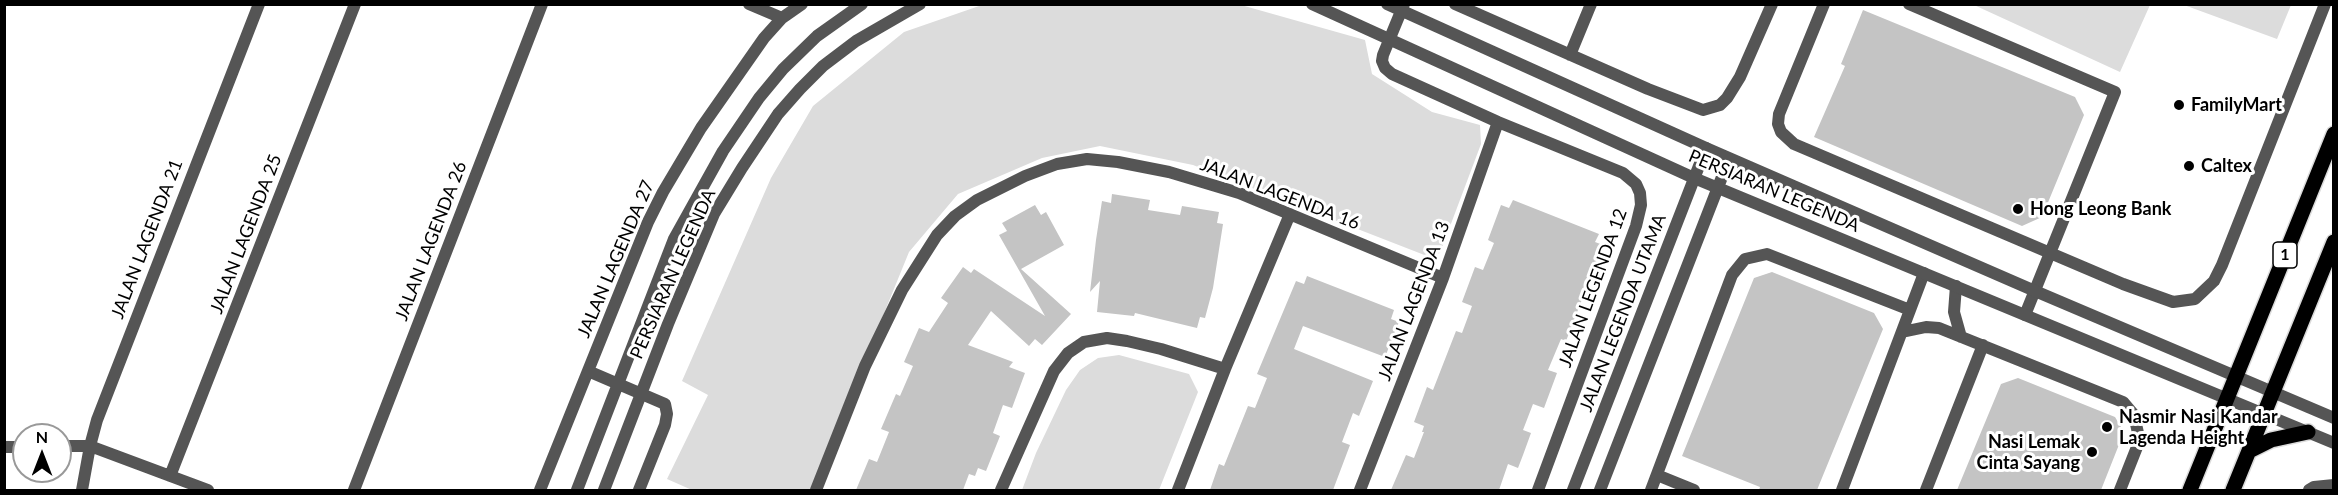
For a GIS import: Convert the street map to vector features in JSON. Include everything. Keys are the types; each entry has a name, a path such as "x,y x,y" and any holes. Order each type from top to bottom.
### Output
{"main road":[{"name":"1","path":"2190,490 2334,134"},
{"name":"1","path":"2233,490 2334,242"},
{"path":"2249,451 2271,440 2307,432"}],"street":[{"name":"JALAN LAGENDA 21","path":"82,490 90,446 122,352 259,4"},
{"name":"JALAN LAGENDA 25","path":"170,476 355,4"},
{"name":"JALAN LAGENDA 26","path":"354,490 542,4"},
{"path":"749,4 782,18"},
{"name":"JALAN LAGENDA 27","path":"540,490 648,222 663,192 701,129 764,38 782,18 802,4"},
{"name":"PERSIARAN LEGENDA","path":"577,490 674,239 723,151 759,98 783,69 817,36 862,4"},
{"name":"PERSIARAN LEGENDA","path":"604,490 668,324 714,214 742,168 778,114 807,81 848,47 884,23 920,4"},
{"name":"PERSIARAN LEGENDA","path":"1312,4 1694,178 2334,443"},
{"name":"PERSIARAN LEGENDA","path":"1387,4 1403,7 1471,43 1729,159 2334,418"},
{"path":"1455,4 1703,110 1720,105 1727,98 1740,77 1772,4"},
{"path":"1570,55 1591,4"},
{"path":"1824,4 1779,114 1778,124 1781,132 1794,144 2160,299 2173,302 2195,299 2214,281 2325,4"},
{"path":"1909,4 2115,93 2025,315"},
{"path":"1389,38 1403,7"},
{"name":"JALAN LEGENDA 12","path":"1389,38 1382,61 1385,68 1392,74 1498,122 1623,173 1636,184 1640,193 1641,205 1636,226 1538,490"},
{"name":"JALAN LAGENDA 13","path":"1359,490 1443,278 1498,122"},
{"name":"JALAN LEGENDA UTAMA","path":"1573,490 1706,148"},
{"name":"JALAN LAGENDA 16","path":"816,490 865,366 902,290 937,235 955,216 977,200 1025,176 1057,164 1087,159 1118,162 1169,172 1239,194 1443,278"},
{"path":"1600,490 1729,159"},
{"path":"1178,490 1225,369 1290,214"},
{"path":"1651,490 1732,275 1745,258 1767,254 1910,310"},
{"path":"1842,490 1924,273"},
{"path":"1956,286 1953,312 1961,337"},
{"path":"1902,332 1926,327 1939,328 2122,402 2134,415 2138,433 2137,447 2120,490"},
{"path":"1001,490 1054,370 1068,353 1084,342 1107,338 1127,341 1225,369"},
{"path":"1926,490 1983,345"},
{"path":"588,371 642,392 665,404 667,414 665,424 639,490"},
{"path":"72,446 90,446 208,490"},
{"path":"1657,475 1694,490"},
{"path":"2309,490 2314,487 2334,485"}],"shaded area":[{"path":"982,5 1241,5 1365,40 1372,74 1432,112 1480,125 1481,144 1440,253 1427,256 1193,165 1100,146 1042,158 958,194 909,252 812,490 692,490 667,479 708,395 682,381 771,178 813,106 904,32"},
{"path":"1974,5 2150,5 2120,72"},
{"path":"2184,5 2291,5 2277,39"},
{"path":"1119,355 1189,374 1198,392 1159,490 1022,490 1036,453 1066,390 1080,370 1098,358"}],"building":[{"path":"1863,10 2075,97 2084,115 2042,217 2022,226 1814,137 1845,66 1841,64"},
{"path":"1112,194 1150,200 1148,210 1180,215 1182,206 1219,212 1217,223 1223,224 1213,288 1205,318 1200,317 1197,328 1135,313 1134,316 1097,312 1100,281 1090,292 1096,240 1102,201 1111,203"},
{"path":"1513,200 1599,234 1595,242 1603,245 1566,341 1561,339 1548,370 1557,373 1544,408 1533,404 1523,430 1531,433 1518,468 1508,464 1499,490 1391,490 1406,455 1414,458 1424,426 1414,422 1427,387 1433,390 1456,331 1462,333 1472,306 1462,302 1475,267 1483,270 1494,243 1488,240 1501,205 1509,208"},
{"path":"1035,205 1041,215 1046,212 1064,245 1021,269 1071,314 1042,345 1035,339 1029,346 991,311 968,345 1013,362 1009,367 1025,373 1012,408 1003,405 993,433 1000,436 986,471 978,468 975,476 969,474 963,490 856,490 869,459 877,462 889,432 881,429 896,394 900,396 913,366 904,362 919,328 929,332 948,303 941,298 963,267 971,273 974,269 1045,316 999,235 1007,231 1002,223"},
{"path":"1772,272 1874,313 1883,329 1817,490 1759,490 1760,487 1682,456 1754,278"},
{"path":"1307,276 1394,310 1391,319 1399,322 1385,357 1303,326 1294,349 1373,381 1359,416 1353,413 1342,442 1350,445 1333,490 1210,490 1219,464 1224,466 1248,406 1255,408 1267,378 1257,374 1296,281 1304,284"},
{"path":"2018,378 2115,417 2124,432 2101,490 1957,490 2001,384"}],"place":[{"name":"FamilyMart","path":"2179,105"},
{"name":"Caltex","path":"2189,166"},
{"name":"Hong Leong Bank","path":"2018,209"},
{"name":"Nasmir Nasi Kandar Lagenda Height","path":"2107,427"},
{"name":"Nasi Lemak Cinta Sayang","path":"2092,452"}]}
